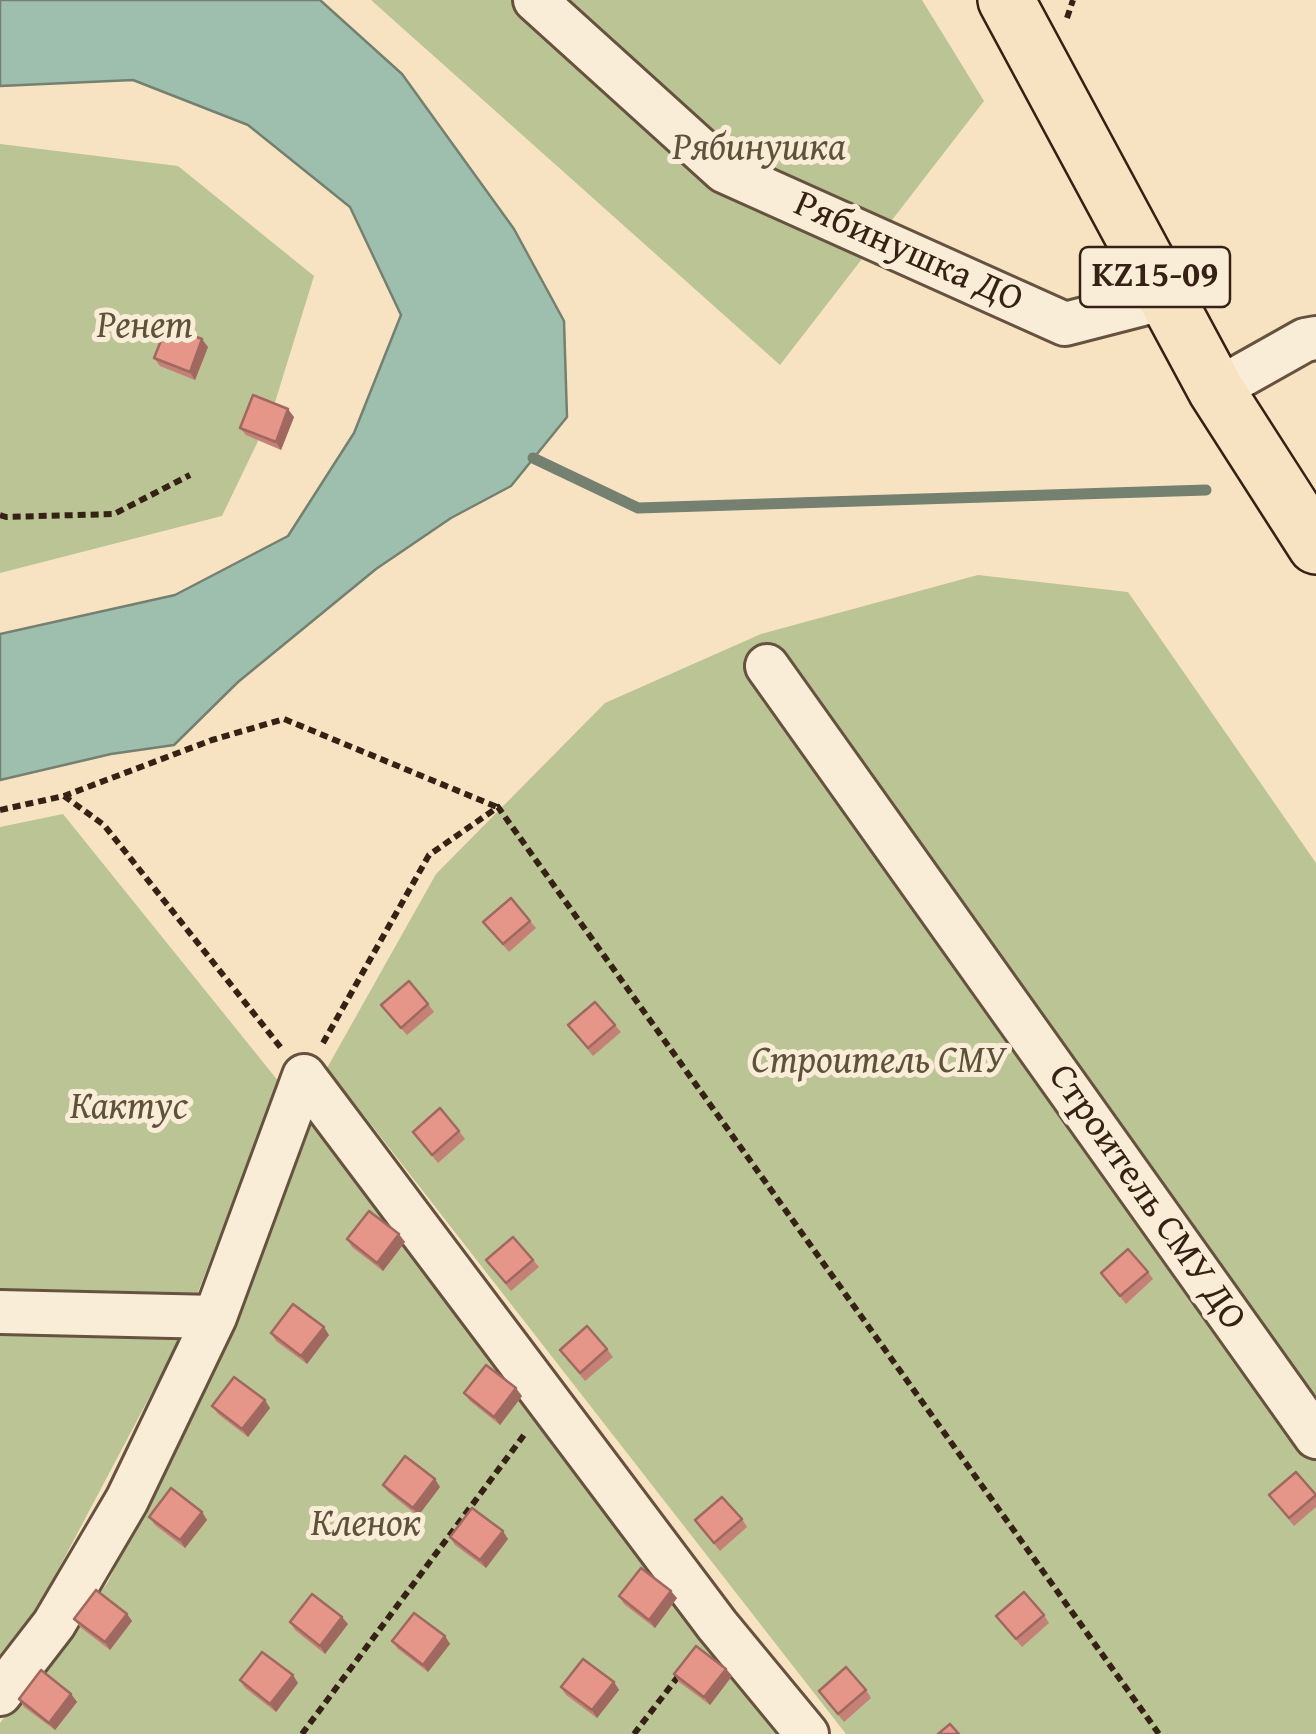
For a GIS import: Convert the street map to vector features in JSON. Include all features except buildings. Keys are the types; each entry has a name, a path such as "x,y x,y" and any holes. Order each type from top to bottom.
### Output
{"highway":[{"name":"KZ15-09","path":"1006,0 1216,390 1316,546"}],"street":[{"name":"Рябинушка ДО","path":"535,0 724,171 1065,324 1166,298"},
{"path":"1216,390 1305,340 1316,338"},
{"name":"Строитель СМУ ДО","path":"767,666 1316,1437"},
{"path":"0,1694 54,1624 127,1500 214,1316 304,1076"},
{"path":"304,1076 717,1625 807,1734"},
{"path":"0,1312 214,1316"}],"path":[{"path":"0,515 114,514 190,474"},
{"path":"0,810 64,796 212,740 284,718 498,807 1159,1734"},
{"path":"64,796 104,825 304,1076 429,854 498,807"},
{"path":"302,1734 549,1402"},
{"path":"634,1734 717,1625"}],"green space":[{"name":"Рябинушка","path":"371,0 922,0 984,101 780,365"},
{"name":"Ренет","path":"0,144 178,166 314,276 272,412 222,516 0,573"},
{"name":"Строитель СМУ","path":"978,575 1128,592 1316,863 1316,1734 846,1734 327,1068 436,874 605,703 761,634"},
{"name":"Кактус","path":"63,814 279,1082 179,1341 40,1604 0,1659 0,827"},
{"name":"Кленок","path":"309,1116 791,1734 0,1734 0,1723 108,1582 219,1357"}],"shaded area":[{"path":"0,0 320,0 402,74 514,229 564,321 567,417 511,486 451,518 376,569 238,682 174,745 111,754 0,780 0,634 175,595 288,536 354,433 401,315 350,207 248,125 133,80 0,86"}],"waterway":[{"path":"533,458 638,508 1206,490"}]}
